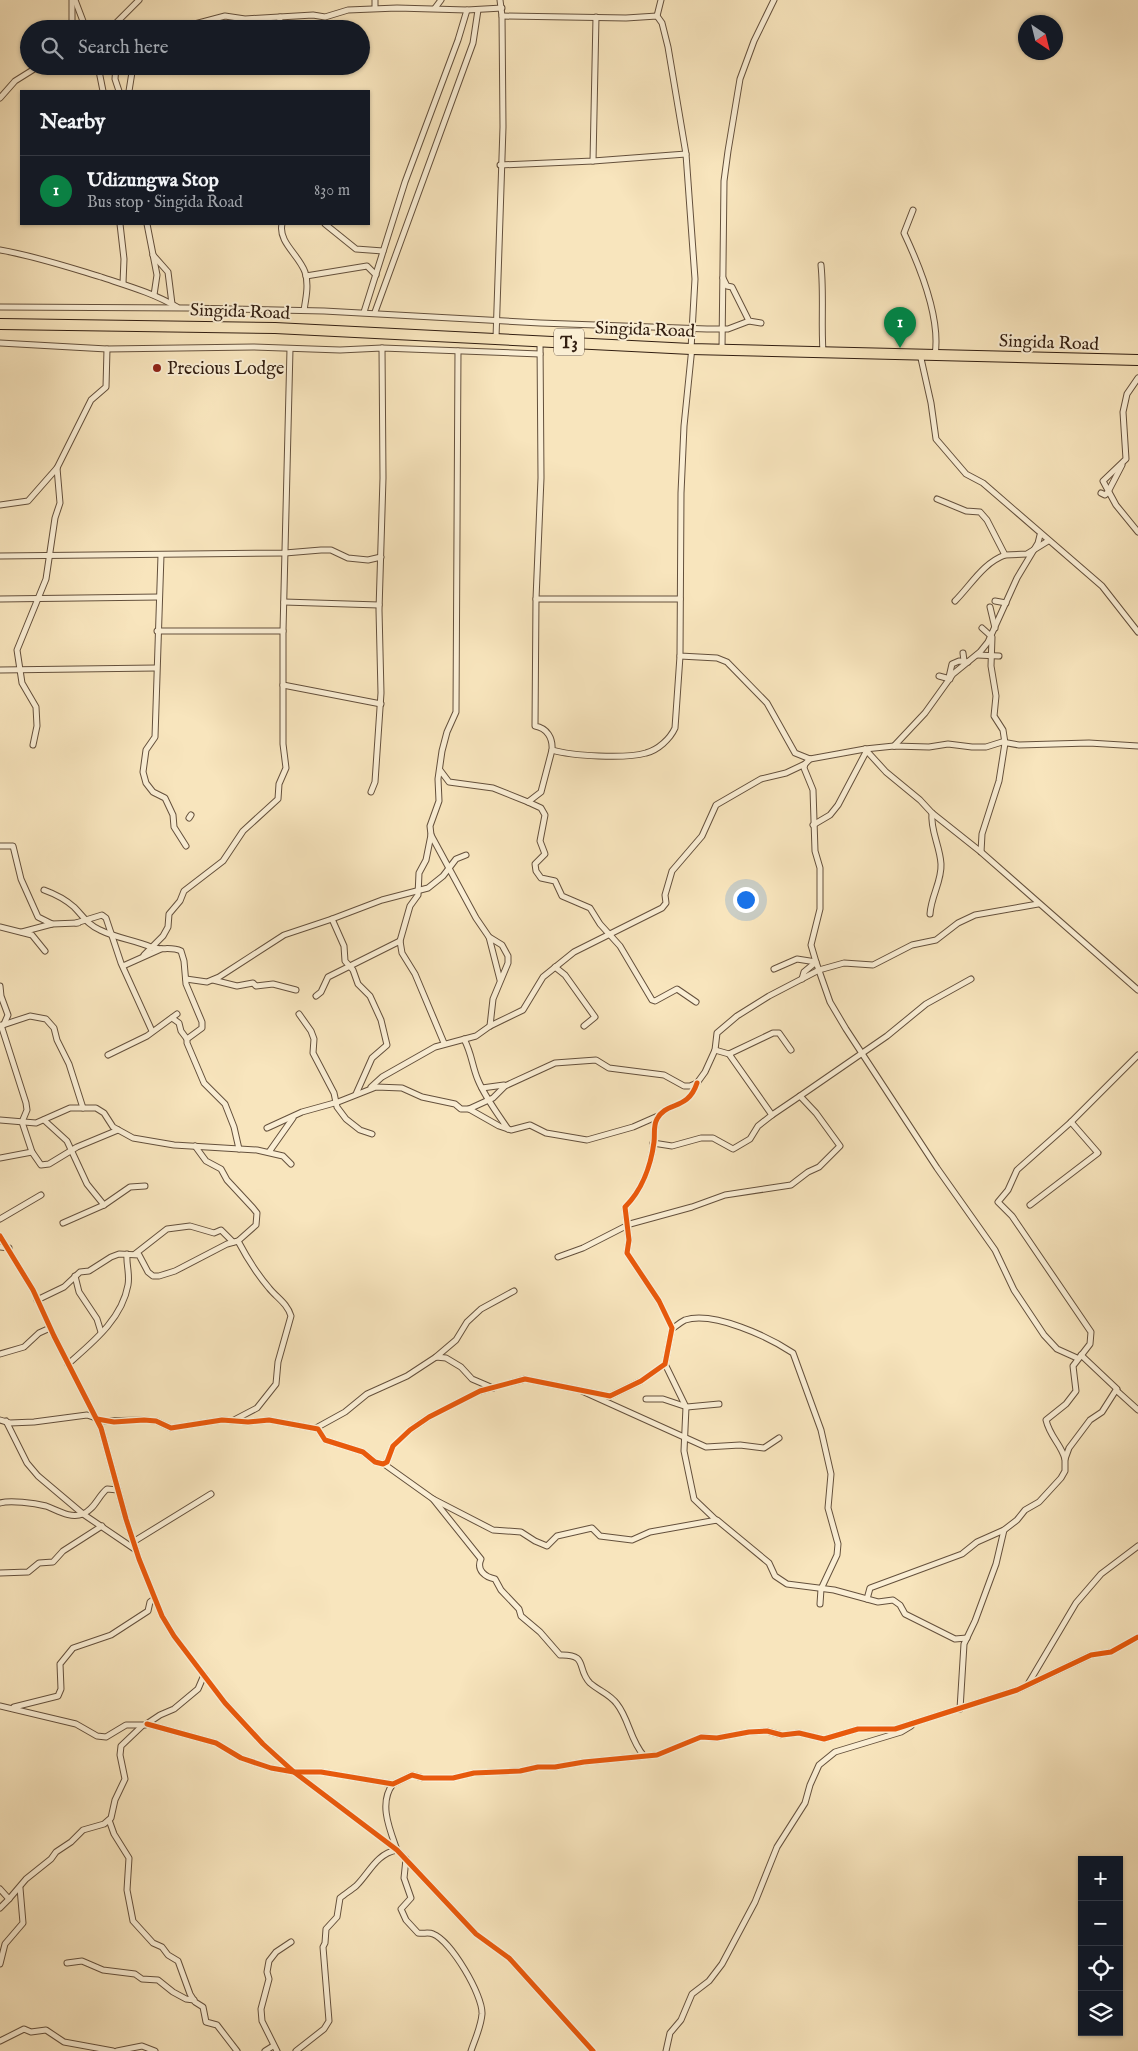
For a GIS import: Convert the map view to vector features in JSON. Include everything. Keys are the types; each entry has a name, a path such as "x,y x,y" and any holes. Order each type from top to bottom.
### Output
{"highway":[{"name":"Singida Road","path":"0,324 275,328 691,348 1138,360"}],"street":[{"path":"73,20 74,0"},
{"path":"74,0 82,20"},
{"path":"119,20 139,0"},
{"path":"375,0 375,8"},
{"path":"434,8 441,0"},
{"path":"496,338 500,165 503,126 502,8 500,0"},
{"path":"552,750 565,754 623,756 645,754 656,749 672,734 675,728 680,656 684,426 695,279 686,154 668,47 662,23 657,16 660,0"},
{"path":"722,349 724,181 740,79 754,41 774,0"},
{"path":"208,20 225,16 244,19 313,15 325,17 341,11 375,8 478,10 502,8"},
{"path":"364,312 405,182 458,40 467,10"},
{"path":"375,312 473,43 478,10"},
{"path":"502,16 657,16"},
{"path":"593,161 596,17"},
{"path":"0,98 15,81 25,75"},
{"path":"100,75 103,90"},
{"path":"115,75 119,90"},
{"path":"129,90 132,75"},
{"path":"500,165 686,154"},
{"path":"913,210 904,233 927,288 938,337 935,355"},
{"path":"120,225 124,260 123,283"},
{"path":"147,225 157,275 154,295"},
{"path":"282,225 281,232 306,276 307,289 304,310"},
{"path":"326,225 356,249 383,251"},
{"path":"0,250 46,259 123,283 154,295 178,308"},
{"path":"152,254 168,272 172,304"},
{"path":"821,265 824,293 821,325 823,352"},
{"path":"306,276 367,266 376,275"},
{"path":"722,278 727,286 732,287 749,321"},
{"path":"0,307 375,312 496,321 722,329 749,321 761,323"},
{"path":"528,802 541,792 552,750 548,733 542,727 535,726 536,599 540,509 540,340"},
{"path":"0,343 107,349 382,348 540,354"},
{"path":"371,792 375,782 381,704 379,605 382,348"},
{"path":"0,505 28,501 57,468 91,400 106,386 107,349"},
{"path":"144,955 168,927 169,914 178,904 184,890 223,861 242,831 278,799 278,784 286,768 283,744 283,631 290,349"},
{"path":"444,1043 415,974 402,953 400,941 410,906 418,895 419,873 426,860 431,835 430,826 439,801 439,770 447,732 456,712 458,351"},
{"path":"920,354 931,403 936,439 939,445 946,450 966,474 983,483 1040,535 1105,590 1138,632"},
{"path":"1101,493 1105,495 1116,481 1127,452 1122,412 1127,394 1138,378"},
{"path":"1123,463 1103,482 1131,526 1138,532"},
{"path":"33,745 37,726 36,706 24,687 17,647 46,579 55,518 60,503 57,468"},
{"path":"937,499 966,510 980,512 987,520 1005,555"},
{"path":"981,852 982,834 999,781 1005,743 1003,730 994,716 996,696 991,655 992,637 1020,572 1036,547 1040,535"},
{"path":"955,601 977,576 997,558 1005,555 1022,555 1048,541"},
{"path":"0,556 285,553 321,550 357,559 368,560 381,557"},
{"path":"161,555 155,737 146,750 142,772 146,783 153,792 165,798 173,815 174,827 186,846"},
{"path":"0,599 159,597"},
{"path":"536,599 680,599"},
{"path":"995,601 1006,603"},
{"path":"284,602 379,605"},
{"path":"990,607 995,628"},
{"path":"982,628 992,637"},
{"path":"157,631 283,631"},
{"path":"894,746 921,717 948,679 966,662 977,655 992,637"},
{"path":"963,653 966,662"},
{"path":"977,655 999,656"},
{"path":"680,656 717,658 727,662 767,703 795,753 810,759 894,746 929,747 948,744 983,747 1005,743 1019,745 1106,743 1138,746"},
{"path":"0,670 156,668"},
{"path":"939,676 948,679"},
{"path":"283,685 381,704"},
{"path":"866,750 932,813 981,852 1138,990"},
{"path":"813,825 830,815 838,805 866,750"},
{"path":"266,1128 294,1116 356,1095 371,1088 383,1076 444,1043 476,1036 490,1026 523,1010 543,977 574,952 627,927 666,905 665,893 672,871 702,836 712,812 719,802 768,776 786,773 805,764 810,759"},
{"path":"805,764 804,768 813,790 815,851 820,868 821,893 820,909 811,942 830,1002 937,1168 995,1250 1014,1290 1044,1335 1057,1349 1079,1356 1138,1410"},
{"path":"439,770 449,782 494,788 541,808 545,815 540,842 544,854 535,864 540,878 555,881 562,896 590,908 600,924 611,933 652,1000 655,1001 677,989 696,1002"},
{"path":"438,790 449,782"},
{"path":"930,914 930,903 941,873 941,864 931,821 932,813"},
{"path":"431,835 476,918 489,937 500,980"},
{"path":"0,846 9,845 15,850 21,879 38,917 52,924"},
{"path":"186,979 207,982 284,935 382,900 418,891 432,885 458,858 466,855"},
{"path":"44,890 67,902 87,922 111,935 135,940 151,947 181,951 186,979 202,1022 202,1028 188,1039 186,1043 204,1083 225,1104 234,1127 239,1149"},
{"path":"469,1109 508,1129 519,1129 530,1125 546,1133 570,1138 591,1140 604,1134 633,1127 688,1101 715,1050 716,1033 731,1020 802,979 819,970 844,963 873,965 912,945 936,940 958,923 975,915 1038,904"},
{"path":"22,932 52,924 87,922 102,915 106,918 123,966 152,1031"},
{"path":"332,919 344,946 345,961 350,966 358,984 368,993 378,1014 387,1045 372,1058 356,1095"},
{"path":"0,927 32,935 45,951"},
{"path":"489,937 502,945 508,956 508,963 493,999 490,1026"},
{"path":"316,996 321,992 328,978 400,941"},
{"path":"123,966 163,948"},
{"path":"774,969 797,959 816,962"},
{"path":"802,979 804,972 816,962"},
{"path":"555,967 565,975 595,1017 584,1026"},
{"path":"654,1143 672,1146 701,1138 712,1138 734,1149 750,1139 758,1126 862,1053 926,1004 971,979"},
{"path":"212,980 237,986 253,983 256,986 273,984 296,990"},
{"path":"0,986 1,996 8,1015 2,1025 26,1103 27,1110 22,1122 32,1152 41,1165 48,1164 71,1150 118,1130"},
{"path":"299,1014 311,1031 314,1039 313,1053 334,1093 336,1103 346,1119 360,1130 372,1134"},
{"path":"2,1025 30,1016 46,1019 54,1028 57,1040 69,1064 83,1108"},
{"path":"108,1055 147,1036 174,1016 179,1023 181,1031 188,1039"},
{"path":"729,1054 773,1033 779,1033 791,1050"},
{"path":"464,1039 472,1055 477,1078 487,1101 493,1104 508,1129"},
{"path":"715,1050 729,1054 772,1116"},
{"path":"867,1599 870,1588 962,1554 977,1542 1004,1530 1020,1518 1025,1510 1039,1502 1065,1471 1065,1459 1061,1447 1050,1435 1046,1420 1066,1404 1076,1390 1073,1366 1090,1344 1091,1332 1012,1216 998,1202 1013,1182 1017,1170 1071,1122 1138,1055"},
{"path":"482,1088 508,1084 555,1063 596,1060 609,1068 664,1075 684,1086 697,1082"},
{"path":"371,1088 402,1088 422,1097 455,1104 461,1109 469,1109 493,1098 508,1084"},
{"path":"558,1257 583,1248 628,1224 692,1208 725,1195 791,1185 808,1172 819,1167 840,1146 816,1113 800,1096"},
{"path":"0,1120 36,1123 70,1108 83,1108 101,1111 118,1130 139,1139 224,1150 239,1149 269,1152 283,1156 291,1164"},
{"path":"269,1152 294,1116"},
{"path":"658,1116 654,1128 654,1143 640,1188 625,1207 629,1240 627,1253 660,1300 672,1329 665,1364 686,1407 684,1451 694,1499 716,1520 726,1525 769,1563 775,1576 787,1584 821,1589 878,1602 893,1600 900,1605 905,1614 955,1638 966,1638"},
{"path":"44,1120 66,1141 87,1184 104,1205"},
{"path":"1030,1205 1098,1152 1071,1122"},
{"path":"38,1300 64,1287 80,1272 89,1271 111,1256 135,1254 142,1259 148,1272 153,1276 159,1276 193,1264 235,1242 256,1225 257,1213 227,1180 221,1170 206,1161 195,1146"},
{"path":"0,1158 32,1152"},
{"path":"63,1223 104,1205 130,1187 146,1186"},
{"path":"0,1219 41,1196"},
{"path":"135,1254 162,1231 190,1226 209,1232 221,1230 235,1242 269,1288 284,1302 291,1316 278,1362 276,1384 257,1408 234,1420"},
{"path":"0,1236 38,1300 50,1328 97,1420 111,1460 133,1542 154,1599 174,1636 249,1730 294,1772 397,1850 476,1934 509,1958 593,2051"},
{"path":"0,1247 8,1248"},
{"path":"68,1364 116,1317 128,1288 127,1254"},
{"path":"75,1276 78,1292 97,1319 101,1332"},
{"path":"3,1421 34,1422 87,1415 97,1420 114,1422 156,1421 172,1428 212,1421 234,1420 248,1422 269,1420 316,1428 345,1412 367,1394 407,1376 436,1357 456,1340 467,1322 481,1309 514,1291"},
{"path":"672,1329 685,1320 721,1321 764,1336 793,1352 821,1430 831,1474 828,1508 835,1526 838,1549 833,1565 821,1589 820,1604"},
{"path":"0,1354 24,1347 38,1333 50,1328"},
{"path":"436,1357 446,1358 461,1368 472,1379 494,1388"},
{"path":"384,1464 396,1442 423,1421 475,1393 522,1378 610,1396 641,1381 665,1364"},
{"path":"1065,1459 1069,1448 1088,1423 1102,1412 1117,1389"},
{"path":"579,1390 643,1420 684,1435 706,1447 717,1448 740,1445 764,1448 779,1438"},
{"path":"646,1399 663,1399 686,1407 720,1404"},
{"path":"3,1421 34,1472 83,1514 136,1550"},
{"path":"316,1428 325,1440 350,1446 362,1452 375,1462 384,1464 433,1499 493,1530 521,1532 535,1542 548,1546 557,1536 592,1528 600,1536 632,1540 650,1532 716,1520"},
{"path":"0,1503 9,1500 39,1504 69,1514 83,1514 97,1503 107,1489 118,1490"},
{"path":"133,1542 211,1494"},
{"path":"433,1499 464,1539 476,1551 481,1559 478,1564 480,1570 488,1578 495,1579 501,1590 519,1609 521,1616 540,1632 560,1654 573,1654 578,1658 591,1683 608,1694 618,1705 626,1719 628,1732 644,1756"},
{"path":"0,1573 28,1572 39,1563 52,1562 64,1551 102,1526"},
{"path":"960,1709 963,1650 996,1564 1004,1530"},
{"path":"1027,1686 1076,1602 1101,1574 1138,1546"},
{"path":"11,1708 58,1696 61,1689 60,1664 73,1648 111,1634 148,1611 150,1602 154,1599"},
{"path":"397,1850 387,1818 387,1791 393,1784 412,1775 423,1778 453,1778 474,1773 520,1771 538,1766 555,1767 644,1756 665,1752 701,1737 717,1738 767,1731 782,1735 805,1734 824,1739 858,1729 889,1730 960,1709 1027,1686 1092,1655 1111,1652 1138,1637"},
{"path":"204,1675 198,1689 183,1703 144,1725 121,1746 120,1755 125,1778 109,1820 114,1834 129,1858 127,1890 133,1922 154,1943 162,1947 168,1955 179,1963 189,1991 194,2000 203,2007 206,2022 217,2025 237,2051"},
{"path":"0,1706 80,1725 101,1737 109,1735 126,1724 144,1725 179,1734 193,1735 216,1743 242,1758 264,1767 294,1772 322,1772 393,1784"},
{"path":"666,2051 670,2033 681,2020 692,1994 709,1981 722,1964 755,1902 777,1847 805,1804 810,1785 819,1766 834,1752 902,1732 914,1723"},
{"path":"0,1908 13,1892 20,1888 26,1879 83,1830 109,1820"},
{"path":"296,2051 324,2029 329,2021 322,1947 326,1942 326,1929 337,1917 340,1898 356,1885 370,1867 382,1856 397,1850"},
{"path":"406,1859 404,1878 411,1898 401,1909 403,1915 418,1933 434,1934 445,1944 465,1969 475,1991 482,2014 471,2051"},
{"path":"0,1964 2,1947 22,1923 20,1888"},
{"path":"0,1889 9,1899"},
{"path":"277,2051 272,2046 272,2038 262,2020 261,2009 269,1979 267,1972 269,1961 276,1952 291,1942"},
{"path":"67,1963 82,1961 103,1970 135,1974 142,1979 158,1980 186,1999 194,2000"},
{"path":"0,2041 24,2029 31,2032 46,2030 64,2042 112,2051"},
{"path":"117,2051 142,2046 155,2051"},
{"path":"266,2051 272,2046"}],"cycle path":[{"path":"98,1421 97,1419 114,1422 156,1421 171,1428 222,1420 248,1422 269,1420 318,1429 325,1440 363,1452 375,1462 383,1464 387,1462 393,1446 410,1430 429,1417 480,1391 525,1379 610,1396 641,1381 665,1364 672,1328 659,1301 627,1253 629,1240 625,1207 641,1185 648,1168 653,1151 657,1119 661,1113 688,1098 697,1083"},
{"path":"0,1236 33,1290 101,1428 139,1559 162,1616 174,1636 225,1703 263,1744 294,1772 397,1850 476,1934 509,1958 593,2051"},
{"path":"147,1724 216,1743 241,1758 271,1768 294,1772 321,1772 393,1784 412,1775 423,1778 453,1778 474,1773 520,1771 538,1767 555,1767 584,1762 657,1755 701,1737 717,1738 749,1732 767,1731 782,1735 799,1733 824,1739 858,1729 895,1729 1017,1690 1091,1655 1111,1652 1138,1637"}],"place":[{"name":"Udizungwa Stop","path":"900,348"},
{"name":"Precious Lodge","path":"157,368"}]}
